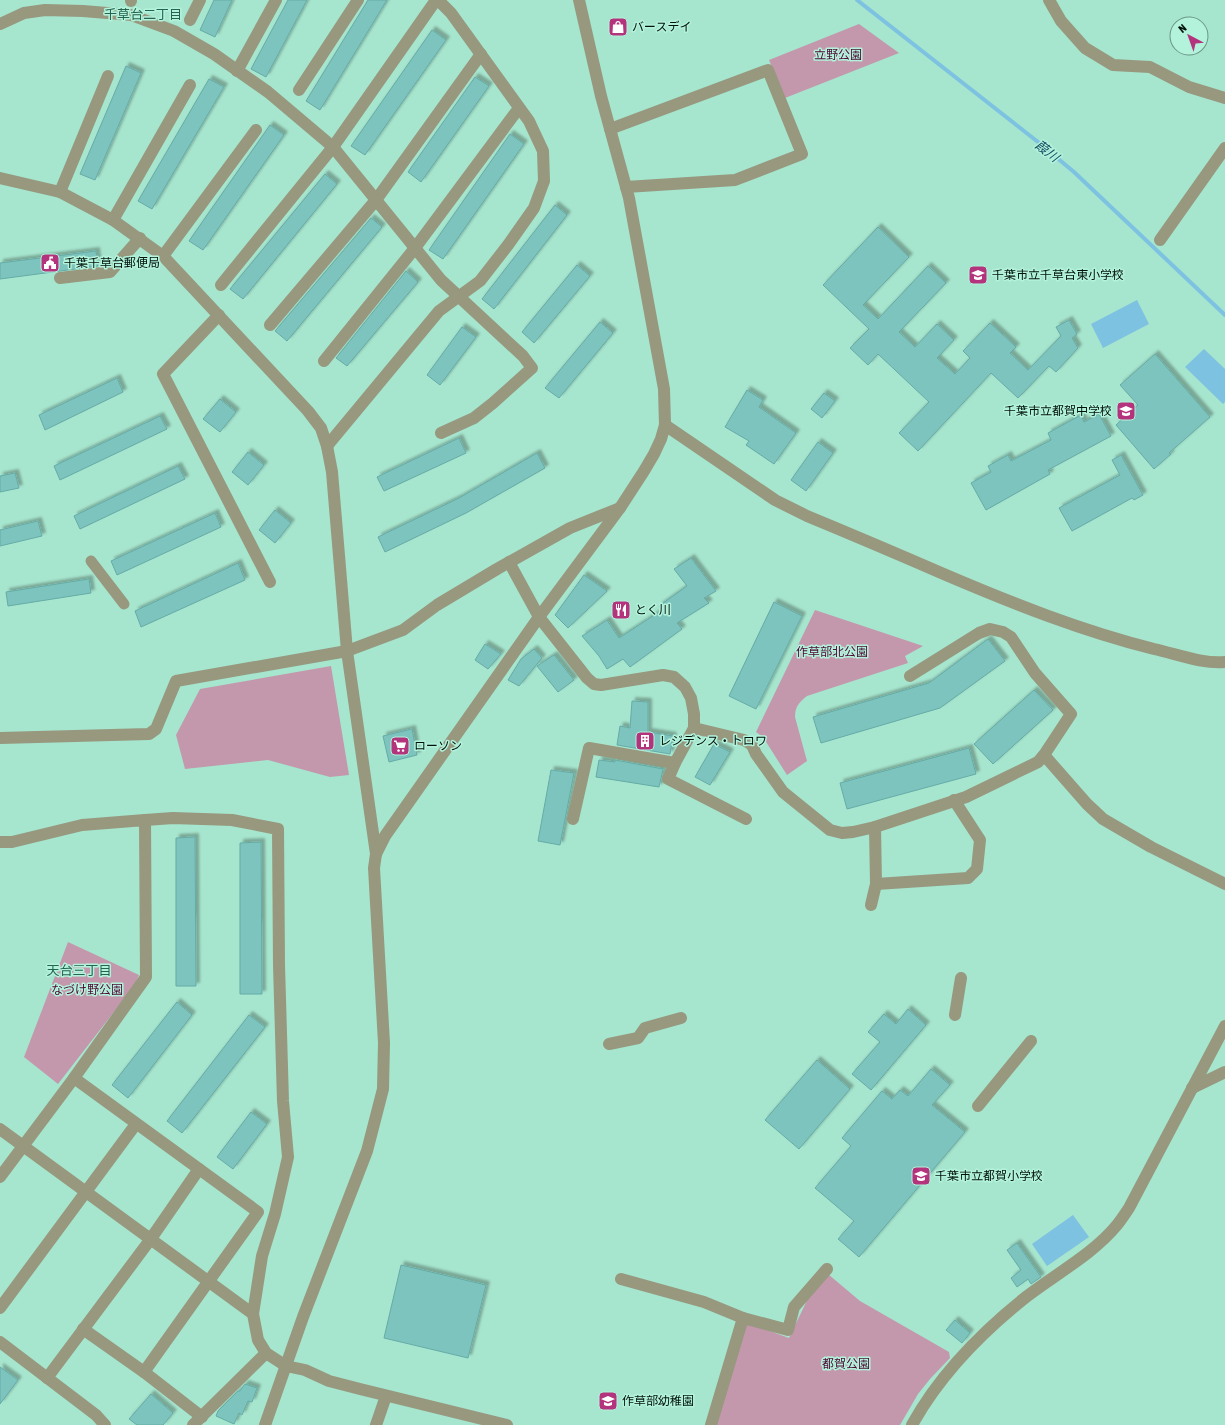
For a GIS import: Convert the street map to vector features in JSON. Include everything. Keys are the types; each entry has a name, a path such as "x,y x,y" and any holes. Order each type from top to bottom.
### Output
{"street":[{"path":"190,20 200,0"},
{"path":"237,71 276,0"},
{"path":"299,90 358,0"},
{"path":"221,285 333,147 437,0 451,13 529,121 543,151 544,180 534,208 480,281 439,311 327,446"},
{"path":"376,854 385,836 539,617 620,508 654,454 661,439 665,425 664,389 626,187 610,129 579,0"},
{"path":"1049,0 1061,21 1085,48 1113,65 1150,67 1189,87 1225,98"},
{"path":"0,24 24,14 45,10 83,11 131,15 174,31 214,54 268,92 333,147 441,280 523,356 532,368 474,418 441,434"},
{"path":"270,325 376,200 481,54"},
{"path":"610,129 768,70 802,154 735,180 626,187"},
{"path":"60,192 108,76"},
{"path":"113,220 190,85"},
{"path":"324,361 415,248 519,108"},
{"path":"163,256 256,130"},
{"path":"1160,240 1225,148"},
{"path":"0,178 60,192 113,220 163,256 308,411 320,428 327,446 332,472 347,651 376,854 374,868 384,1044 383,1089 367,1151 303,1317 265,1425"},
{"path":"60,278 110,272 140,238"},
{"path":"219,316 163,374 270,582"},
{"path":"665,425 775,500 807,516 1009,602 1088,631 1130,643 1199,660 1218,663 1225,662"},
{"path":"0,738 149,734 156,728 176,681 347,651 403,630 437,605 509,562 570,528 620,508"},
{"path":"90,561 124,604"},
{"path":"509,562 539,617 586,678 594,684 601,685 663,675 674,677 685,687 692,698 694,728 668,779 746,819"},
{"path":"694,728 744,740 752,745 756,754 783,792 830,830 853,832 875,827 966,797 1038,762 1071,714 1035,673 1011,637 1003,632 990,629 979,633 910,676"},
{"path":"573,819 589,748 675,763"},
{"path":"1044,755 1087,804 1103,819 1152,848 1225,884"},
{"path":"876,884 968,878 977,869 980,840 954,800"},
{"path":"0,852 6,842 82,825 173,818 232,820 278,829 283,1101 288,1157 275,1214 262,1256 253,1314 258,1340 266,1353 286,1366 305,1370 329,1381 507,1425"},
{"path":"0,1177 74,1078 146,977 145,820"},
{"path":"871,905 876,884 875,827"},
{"path":"955,1015 961,978"},
{"path":"609,1044 638,1038 645,1028 681,1018"},
{"path":"912,1425 921,1408 942,1380 986,1332 1026,1297 1084,1256 1117,1225 1128,1208 1225,1026"},
{"path":"978,1106 1031,1041"},
{"path":"1192,1088 1225,1072"},
{"path":"74,1078 258,1212 144,1372"},
{"path":"0,1308 136,1124"},
{"path":"0,1129 208,1283 253,1314"},
{"path":"47,1378 150,1240 199,1169"},
{"path":"621,1279 704,1302 744,1318 788,1330 794,1307 827,1269"},
{"path":"711,1425 744,1318"},
{"path":"83,1329 144,1372 198,1421 266,1353"},
{"path":"0,1342 96,1415 104,1425"},
{"path":"376,1425 386,1396"}],"green space":[{"name":"立野公園","path":"859,24 899,53 785,98 769,60"},
{"name":"作草部北公園","path":"815,610 923,646 905,656 908,663 807,696 802,700 798,705 795,717 807,761 787,775 763,737 756,732"},
{"path":"331,666 349,775 330,777 268,760 185,769 176,735 200,689"},
{"name":"なづけ野公園","path":"68,942 139,975 134,986 58,1084 24,1057"},
{"name":"都賀公園","path":"822,1269 860,1301 949,1352 950,1358 918,1394 900,1425 716,1425 747,1323 789,1338"}],"water":[{"path":"1137,300 1149,324 1103,348 1091,324"},
{"path":"1204,349 1225,369 1225,402 1223,404 1185,367"},
{"path":"1073,1215 1089,1237 1047,1266 1032,1244"}],"building":[{"path":"214,0 232,0 215,37 200,30"},
{"path":"288,0 307,0 266,77 251,69"},
{"path":"368,0 387,0 320,110 306,101"},
{"path":"432,30 446,40 365,155 351,146"},
{"path":"126,66 141,73 95,180 80,174"},
{"path":"475,77 489,86 421,182 408,172"},
{"path":"209,79 224,87 152,209 138,201"},
{"path":"270,125 284,135 203,250 189,241"},
{"path":"510,134 524,144 443,259 429,250"},
{"path":"325,174 337,184 243,299 230,289"},
{"path":"555,205 567,215 494,309 482,299"},
{"path":"371,218 382,227 287,341 275,331"},
{"path":"878,227 909,257 863,305 878,319 928,266 946,283 899,332 915,347 937,324 954,340 937,358 955,374 970,358 963,351 990,323 1016,347 1010,353 1028,370 1061,336 1056,327 1069,320 1077,334 1072,338 1078,348 1056,372 1049,366 1018,398 991,373 918,451 899,433 929,402 878,354 868,365 850,348 869,329 823,285"},
{"path":"96,251 98,266 0,279 0,263"},
{"path":"577,265 590,276 534,343 522,332"},
{"path":"406,271 418,282 347,366 336,358"},
{"path":"600,322 613,333 559,398 545,388"},
{"path":"462,327 476,337 440,385 427,375"},
{"path":"1155,354 1210,417 1169,453 1171,454 1154,469 1116,425 1138,405 1120,385"},
{"path":"117,378 123,392 45,430 39,415"},
{"path":"747,390 763,400 759,407 796,433 774,464 746,445 749,441 725,427"},
{"path":"824,393 835,401 822,418 811,409"},
{"path":"220,399 236,412 220,432 203,419"},
{"path":"1099,414 1111,436 1048,470 1050,474 986,510 971,483 991,472 988,466 1008,455 1011,461 1051,440 1048,433 1081,415 1084,422"},
{"path":"160,416 167,429 60,480 54,466"},
{"path":"459,438 466,453 384,491 377,477"},
{"path":"818,442 833,453 806,491 791,480"},
{"path":"248,452 264,465 248,485 232,472"},
{"path":"537,453 545,468 466,513 385,552 378,537 459,498"},
{"path":"1121,455 1143,495 1134,500 1132,498 1072,531 1059,508 1120,475 1112,460"},
{"path":"178,466 185,479 80,529 74,516"},
{"path":"15,473 19,488 0,492 0,476"},
{"path":"275,510 291,523 275,543 259,530"},
{"path":"215,513 221,527 117,575 111,561"},
{"path":"38,521 42,536 0,546 0,530"},
{"path":"691,558 716,591 704,598 709,603 677,623 682,629 630,667 623,659 607,669 599,656 582,636 607,620 619,638 662,610 659,606 687,586 674,569"},
{"path":"238,563 245,580 141,627 135,611"},
{"path":"584,575 607,591 568,628 555,615"},
{"path":"89,579 91,593 8,606 6,592"},
{"path":"774,602 802,616 756,709 729,696"},
{"path":"988,639 1005,661 940,708 821,743 813,717 929,683"},
{"path":"485,644 501,654 488,669 475,660"},
{"path":"534,649 542,658 519,686 508,680 521,659"},
{"path":"554,655 574,680 558,692 537,666"},
{"path":"1034,690 1053,710 993,764 974,744"},
{"name":"レジデンス・トロワ","path":"632,701 648,702 648,732 673,736 670,754 617,745 620,726 630,728"},
{"name":"ローソン","path":"412,729 417,755 389,762 383,736"},
{"path":"714,744 730,752 710,785 695,777"},
{"path":"969,748 976,774 847,809 840,783"},
{"path":"599,760 615,762 615,760 663,769 659,787 596,777"},
{"path":"551,770 574,773 560,845 538,841"},
{"path":"195,837 196,986 176,986 176,838"},
{"path":"261,842 262,994 240,994 240,843"},
{"path":"177,1002 192,1015 128,1098 112,1085"},
{"path":"908,1009 926,1025 871,1090 852,1074 880,1042 868,1032 884,1014 896,1024"},
{"path":"249,1015 265,1027 182,1133 167,1121"},
{"path":"817,1060 850,1089 799,1149 765,1120"},
{"path":"931,1069 950,1085 932,1105 965,1132 859,1257 838,1239 854,1221 815,1188 851,1146 842,1138 882,1091 892,1099 900,1090 908,1096"},
{"path":"251,1112 267,1124 233,1169 217,1157"},
{"path":"1017,1243 1041,1277 1031,1284 1028,1279 1017,1287 1011,1278 1021,1270 1007,1250"},
{"path":"401,1265 486,1285 468,1358 384,1338"},
{"path":"955,1320 970,1333 962,1343 946,1330"},
{"path":"0,1367 18,1380 0,1404"},
{"path":"245,1384 257,1388 252,1402 248,1401 242,1415 239,1413 234,1424 216,1416 218,1411 238,1391 240,1391"},
{"path":"151,1394 173,1413 163,1425 137,1425 129,1419"}],"waterway":[{"name":"葭川","path":"857,0 1074,172 1225,315"}],"place":[{"name":"バースデイ","path":"618,27"},
{"name":"千葉千草台郵便局","path":"50,263"},
{"name":"千葉市立千草台東小学校","path":"978,275"},
{"name":"千葉市立都賀中学校","path":"1126,411"},
{"name":"とく川","path":"621,610"},
{"name":"レジデンス・トロワ","path":"645,741"},
{"name":"ローソン","path":"400,746"},
{"name":"千葉市立都賀小学校","path":"921,1176"},
{"name":"作草部幼稚園","path":"608,1401"}],"district":[{"name":"千草台二丁目","path":"143,14"},
{"name":"天台三丁目","path":"79,970"}]}
